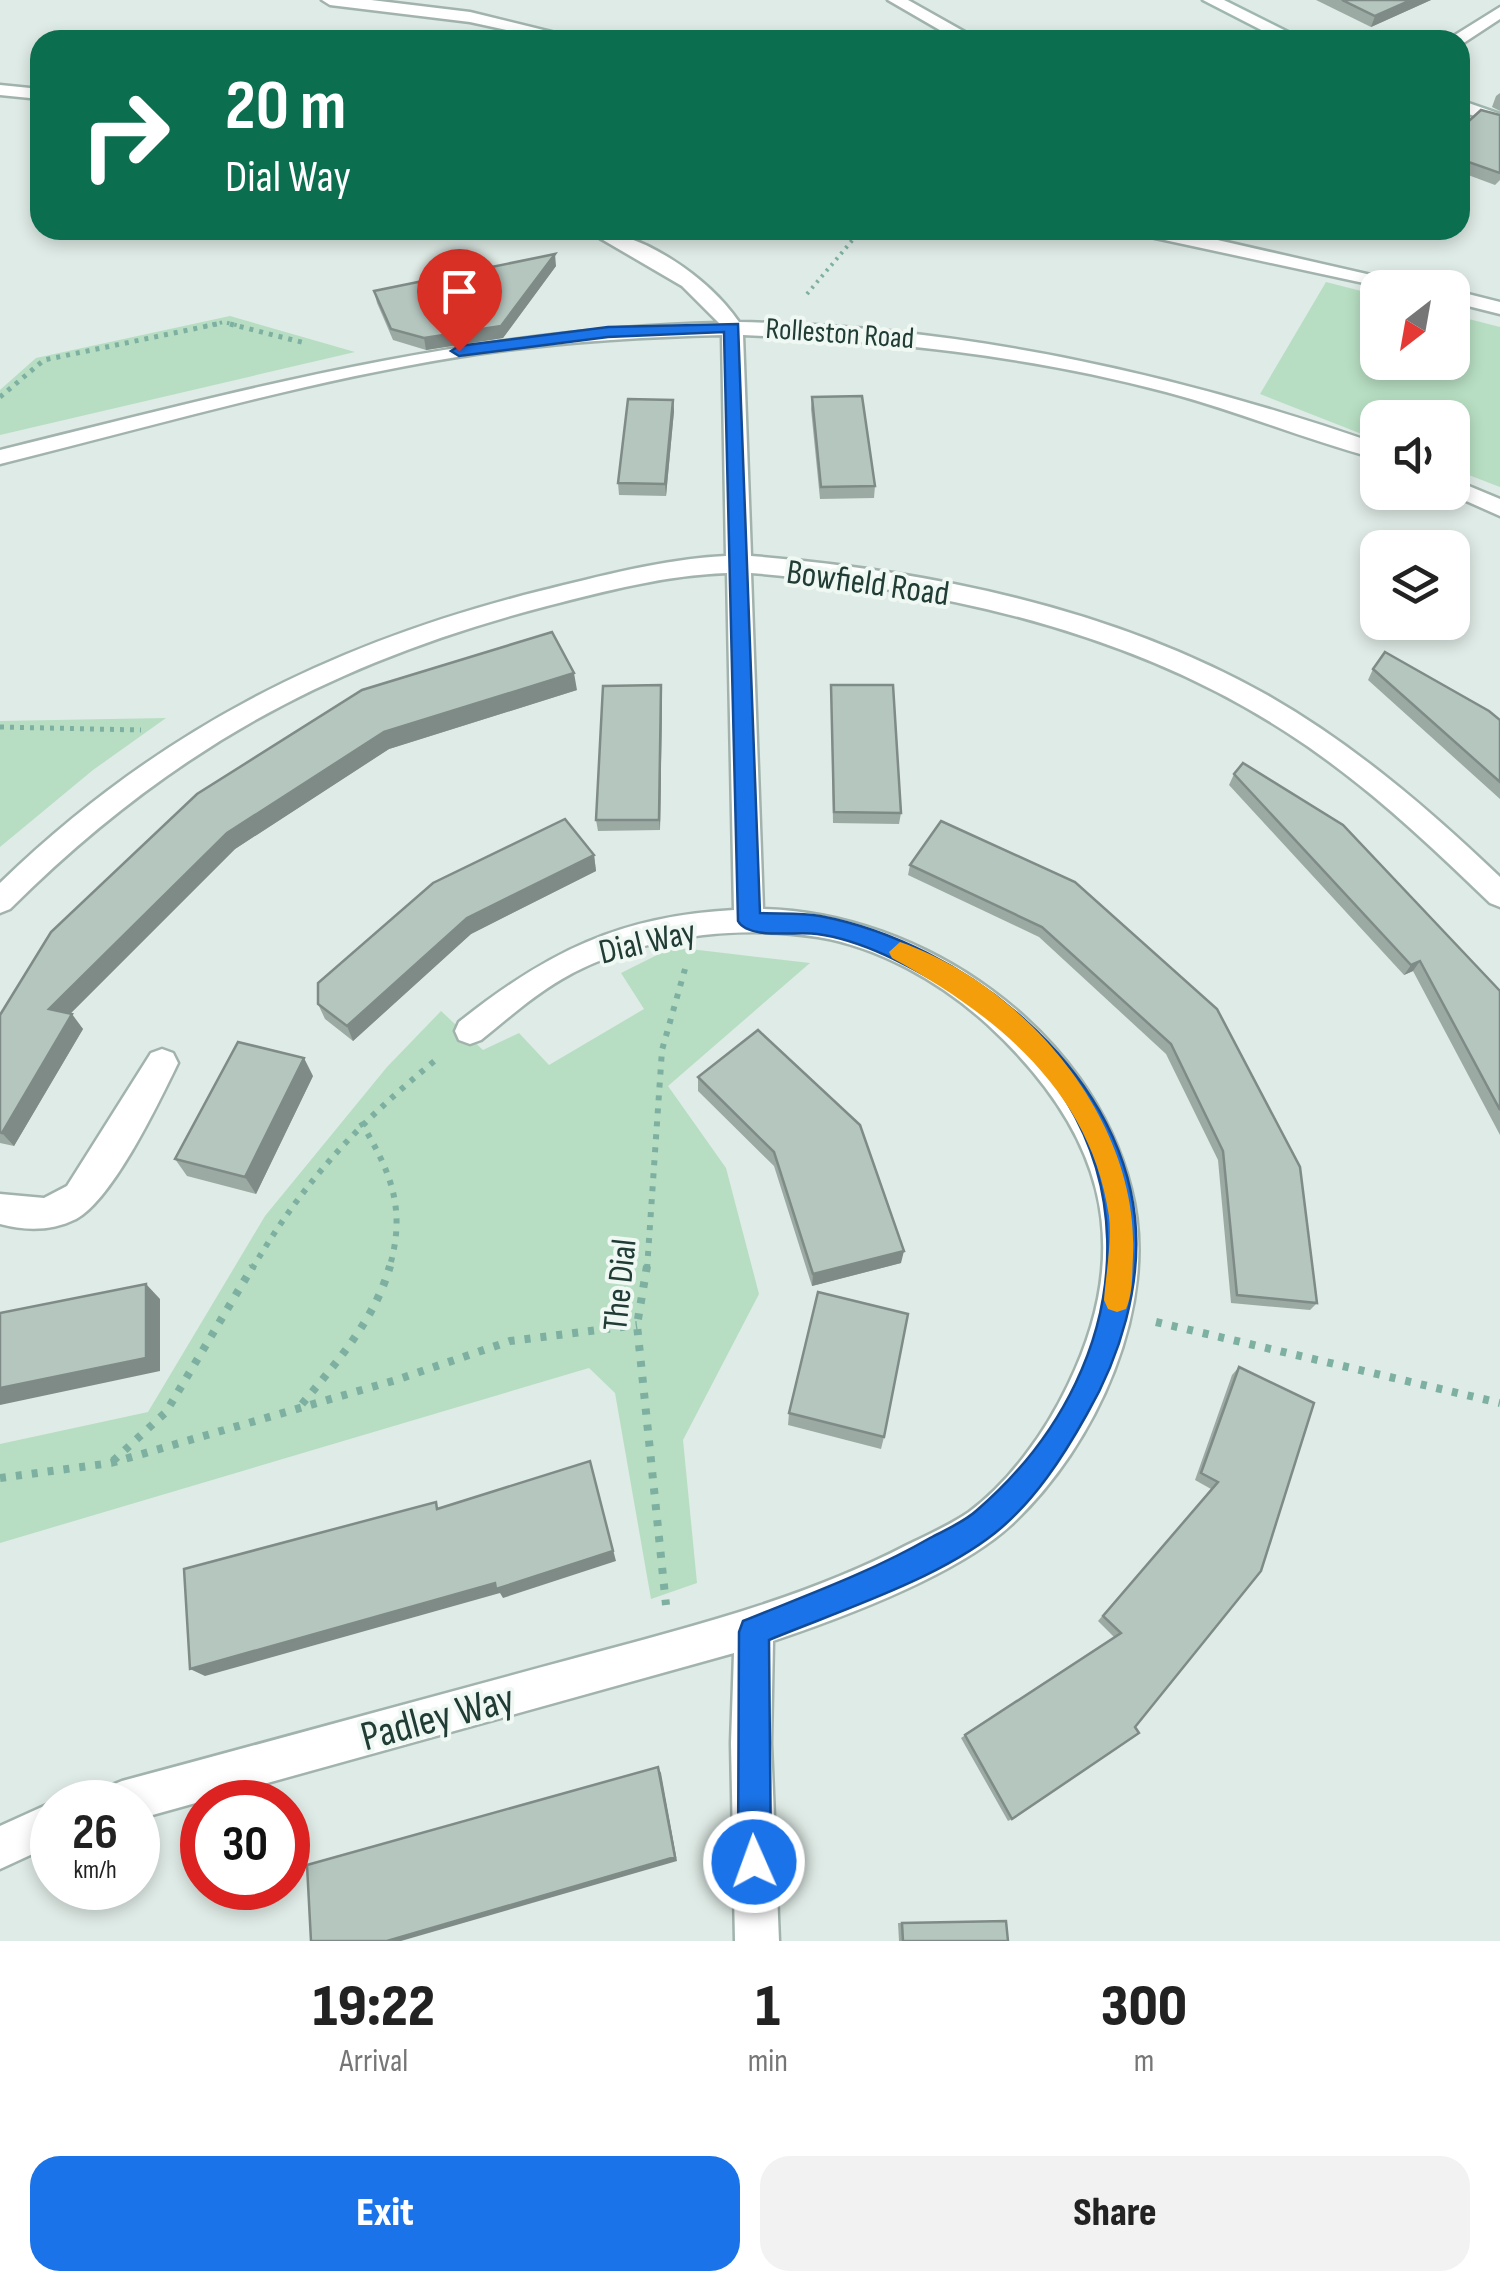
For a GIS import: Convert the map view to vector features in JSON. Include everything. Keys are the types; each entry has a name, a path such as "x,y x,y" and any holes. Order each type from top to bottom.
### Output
{"street":[{"path":"330,0 470,17 529,30"},
{"path":"896,0 952,30"},
{"path":"1211,0 1274,30"},
{"path":"1470,31 1500,12"},
{"path":"0,90 30,93"},
{"path":"1470,109 1500,120"},
{"path":"614,240 692,283 719,303 732,327 749,921"},
{"path":"1193,240 1360,276"},
{"path":"1470,300 1500,308"},
{"name":"Rolleston Road","path":"0,457 344,374 521,342 608,332 732,327 929,339 1082,362 1278,414 1360,445"},
{"path":"1470,494 1500,508"},
{"name":"Bowfield Road","path":"0,901 46,852 150,768 248,706 430,628 644,575 737,564 976,598 1098,630 1219,681 1312,736 1416,812 1500,894"},
{"name":"Dial Way","path":"470,1031 564,963 627,940 749,921 820,925 892,947 961,985 1026,1036 1079,1098 1104,1150 1122,1218 1116,1312 1091,1382 1048,1456 985,1523 902,1570 754,1632"},
{"path":"0,1209 43,1214 70,1205 88,1186 162,1062"},
{"path":"754,1632 751,1743 756,1941"},
{"name":"Padley Way","path":"160,1792 754,1632"},
{"path":"0,1848 30,1834"}],"path":[{"path":"776,329 852,240"},
{"path":"0,397 44,360 224,322 337,352 344,374"},
{"path":"0,727 207,732"},
{"name":"The Dial","path":"670,1652 637,1325 652,1239 662,1050 697,928"},
{"path":"111,1463 166,1412 283,1216 361,1122 470,1031"},
{"path":"300,1406 342,1356 382,1294 398,1239 390,1172 361,1122"},
{"path":"1116,1312 1500,1403"},
{"path":"0,1478 111,1463 510,1340 637,1325"}],"green space":[{"path":"1326,282 1360,291 1360,380 1470,380 1470,319 1500,327 1500,487 1470,476 1470,400 1360,400 1360,433 1260,394"},
{"path":"230,316 355,352 0,435 0,390 36,358"},
{"path":"166,718 93,770 0,847 0,721"},
{"path":"673,947 810,963 668,1086 726,1168 759,1294 683,1440 697,1583 651,1599 615,1393 589,1368 0,1543 0,1444 148,1412 265,1216 387,1067 441,1011 483,1050 519,1033 549,1065 644,1009 621,973"}],"building":[{"path":"1342,0 1411,0 1375,16"},
{"path":"1481,110 1500,115 1500,173 1470,162 1470,120"},
{"path":"555,254 501,326 424,338 391,329 374,291"},
{"path":"862,396 875,486 821,487 812,397"},
{"path":"628,399 673,400 665,484 618,483"},
{"path":"552,632 574,673 384,732 227,833 49,1009 72,1014 0,1132 0,1015 51,932 197,794 362,690"},
{"path":"1385,652 1500,720 1500,782 1373,669"},
{"path":"661,685 659,820 596,820 603,686"},
{"path":"831,685 893,685 901,813 834,812"},
{"path":"1243,763 1343,825 1500,991 1500,1110 1420,961 1411,965 1234,774"},
{"path":"565,819 594,855 467,918 347,1026 318,1004 318,983 433,883"},
{"path":"941,821 1075,882 1217,1009 1300,1167 1317,1303 1237,1295 1223,1151 1171,1044 1042,927 910,865"},
{"path":"758,1030 860,1125 904,1251 813,1274 774,1152 698,1077"},
{"path":"238,1042 304,1058 245,1177 175,1159"},
{"path":"146,1284 146,1358 0,1388 0,1313"},
{"path":"818,1292 908,1314 884,1437 789,1413"},
{"path":"1239,1367 1314,1403 1261,1571 1135,1727 1139,1733 1012,1819 965,1735 1121,1633 1103,1616 1218,1482 1201,1473"},
{"path":"590,1461 613,1551 496,1589 495,1583 190,1669 184,1569 436,1502 437,1509"},
{"path":"658,1767 675,1857 387,1941 311,1941 310,1864"},
{"path":"1006,1921 1008,1941 903,1941 902,1923"}],"slow traffic":[{"path":"900,952 961,985 1026,1036 1079,1098 1104,1150 1122,1218 1117,1300"}],"route":[{"path":"459,351 608,332 732,327 749,921 820,925 892,947 961,985 1026,1036 1079,1098 1104,1150 1122,1218 1116,1312 1091,1382 1048,1456 985,1523 902,1570 754,1632 754,1862"}]}
